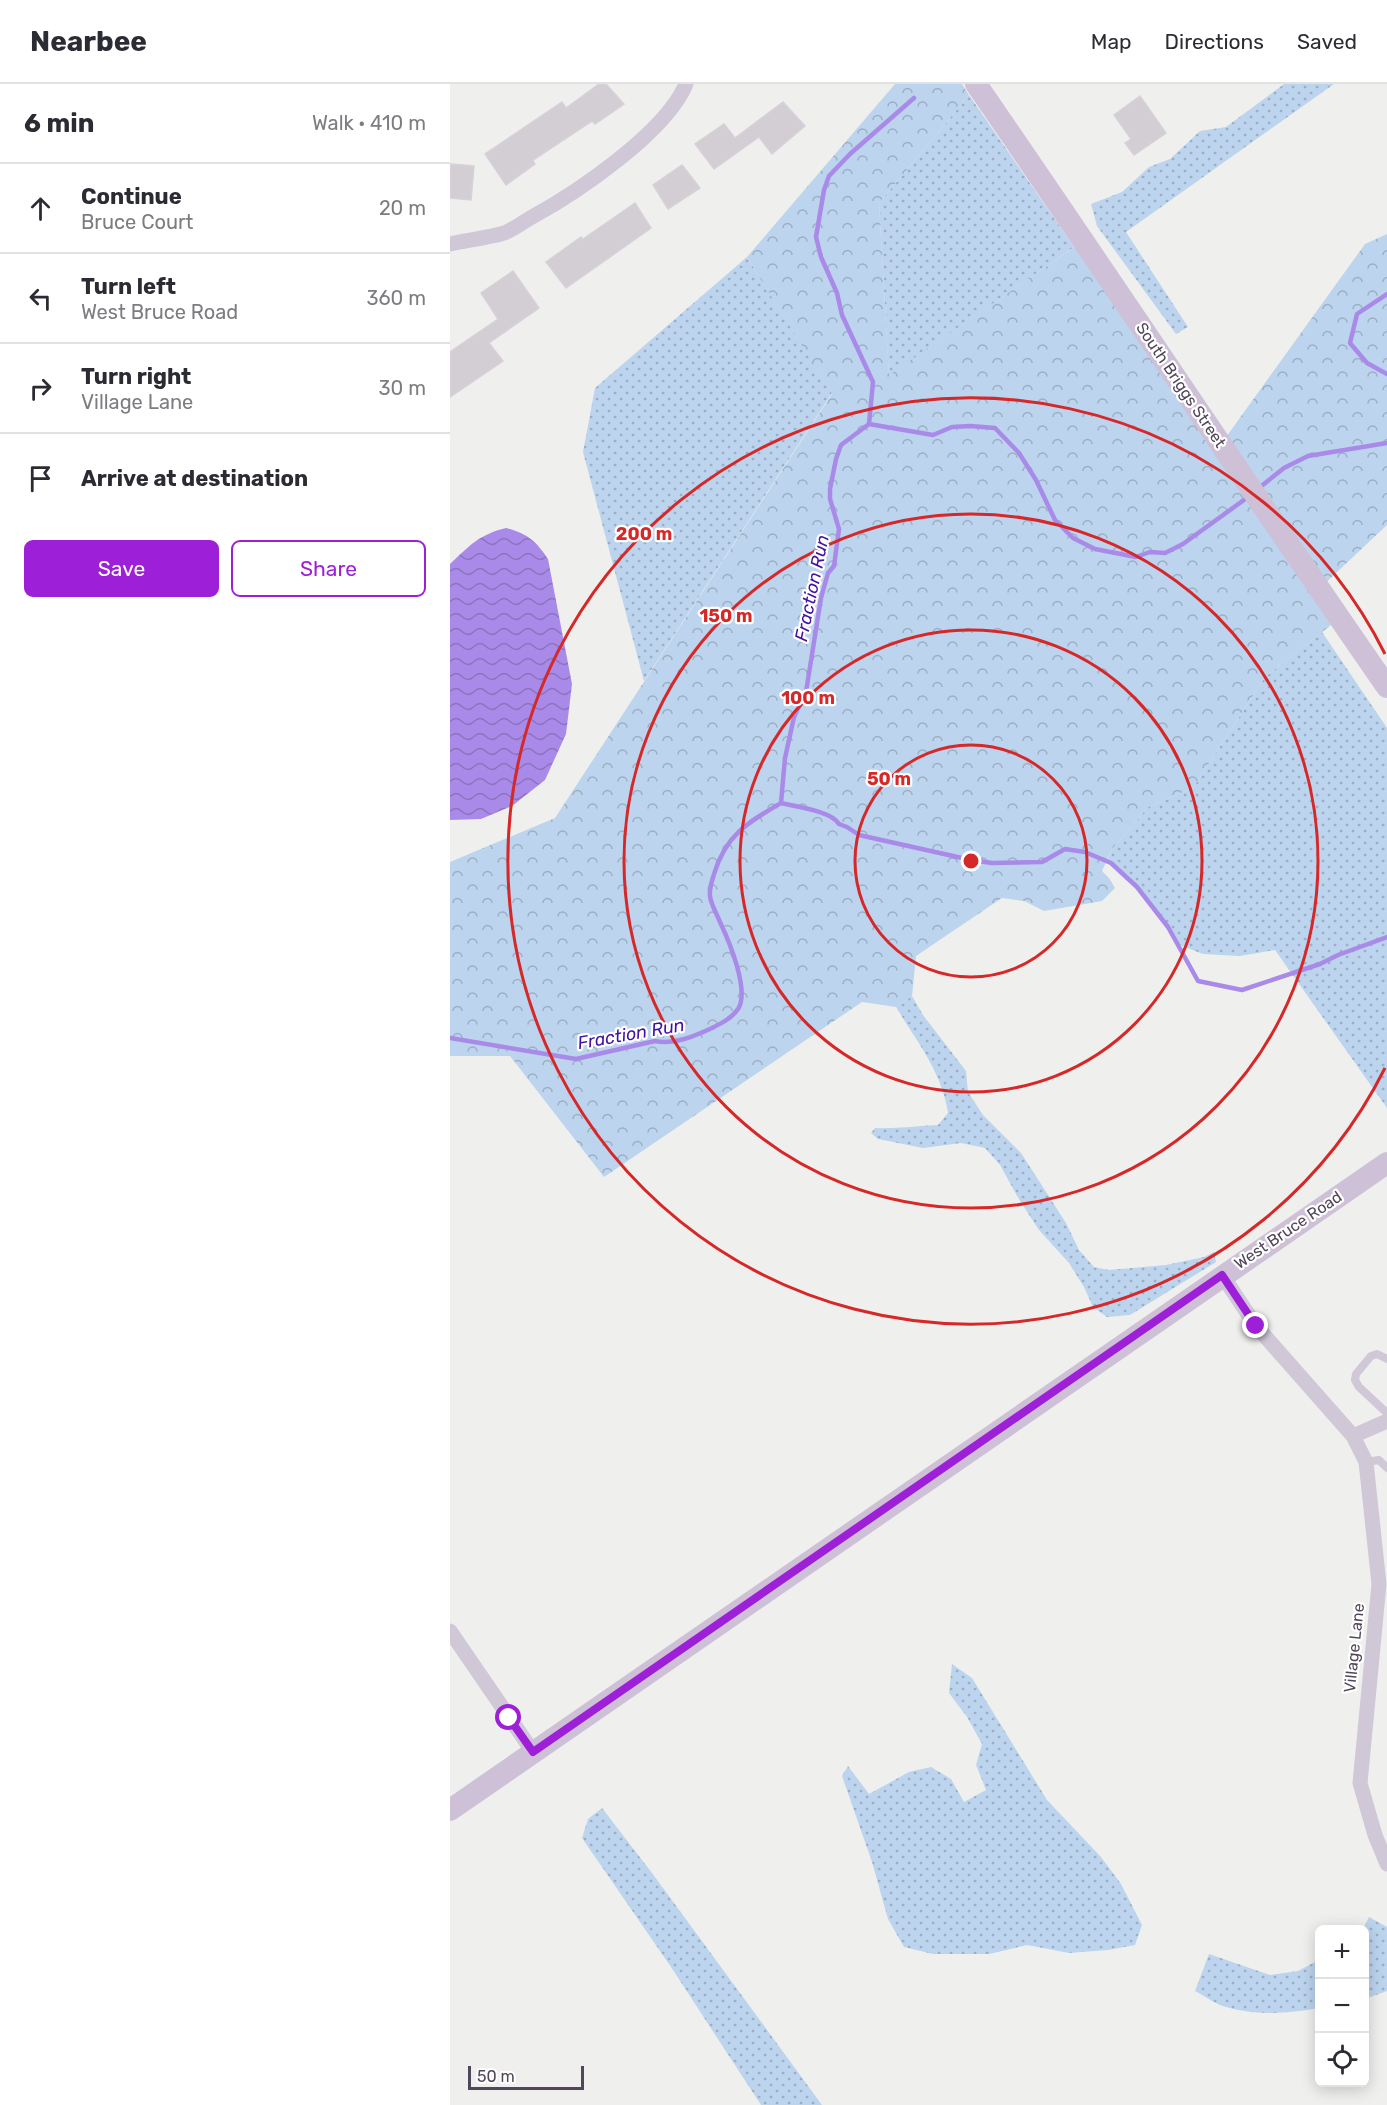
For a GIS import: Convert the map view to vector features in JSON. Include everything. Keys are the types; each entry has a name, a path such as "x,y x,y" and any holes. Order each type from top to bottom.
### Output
{"street":[{"path":"450,244 505,232 550,207 641,140 680,99 686,84"},
{"name":"South Briggs Street","path":"976,84 1387,687"},
{"name":"West Bruce Road","path":"450,1810 1387,1163"},
{"name":"Village Lane","path":"1222,1275 1256,1326 1353,1436 1366,1462 1379,1584 1360,1783 1375,1835 1387,1864"},
{"path":"1353,1436 1387,1421"},
{"path":"450,1631 533,1752"}],"lane":[{"path":"1387,1359 1377,1354 1371,1356 1356,1374 1355,1380 1359,1387 1387,1413"},
{"path":"1366,1462 1379,1460 1387,1468"}],"green space":[{"path":"895,84 962,84 969,95 879,203 889,375 1083,241 1221,444 1365,244 1387,234 1387,525 1319,589 1340,618 1265,677 1193,788 1148,807 1112,849 1102,871 1115,888 1102,901 1044,911 1024,901 1002,898 916,956 912,996 896,1007 862,1002 604,1177 510,1056 450,1056 450,862 555,818 832,394 747,257"},
{"path":"1284,84 1334,84 1126,232 1188,327 1176,334 1097,226 1091,204 1122,192 1149,167 1170,159 1200,131 1226,127"},
{"path":"969,95 1074,247 889,376 879,203"},
{"path":"747,257 832,393 644,681 583,452 595,388"},
{"path":"1322,632 1387,728 1387,1108 1275,950 1240,956 1203,954 1177,944 1168,927 1137,887 1107,861 1112,849 1148,807 1193,788 1265,677"},
{"path":"912,996 923,1015 966,1071 968,1092 983,1115 1021,1153 1066,1223 1079,1250 1094,1267 1109,1270 1166,1265 1204,1257 1214,1252 1216,1262 1130,1315 1107,1317 1093,1307 1069,1263 1039,1230 1000,1165 985,1148 961,1143 923,1148 878,1139 871,1133 875,1128 938,1125 948,1113 935,1071 896,1007"},
{"path":"952,1664 972,1678 1047,1800 1101,1857 1121,1884 1142,1925 1135,1945 1069,1953 1027,1945 989,1954 933,1954 904,1947 888,1919 872,1862 842,1776 848,1766 869,1794 909,1772 931,1767 951,1779 964,1802 986,1790 976,1765 982,1744 967,1717 949,1693"},
{"path":"602,1808 822,2105 761,2105 671,1967 582,1838 588,1819"},
{"path":"1369,1917 1387,1927 1387,1991 1369,1998 1369,1925 1365,1925"},
{"path":"1209,1954 1270,1975 1298,1971 1315,1962 1315,2009 1282,2013 1244,2011 1217,2003 1195,1991"}],"water":[{"path":"506,528 531,539 548,559 572,684 566,734 545,780 512,806 481,819 450,820 450,564 482,537"}],"building":[{"path":"599,84 606,84 624,104 595,124 592,121 533,160 535,164 506,185 485,154 562,102 566,108"},
{"path":"1140,96 1166,133 1134,155 1125,143 1131,139 1114,115"},
{"path":"783,102 805,126 772,154 759,137 714,169 695,144 724,124 735,138"},
{"path":"450,164 474,166 471,200 450,198"},
{"path":"682,165 700,188 668,209 653,185"},
{"path":"635,203 651,228 566,288 546,262"},
{"path":"513,271 539,308 489,343 503,361 450,397 450,352 498,319 481,293"}],"waterway":[{"path":"869,424 873,382 842,315 837,293 821,257 816,237 824,190 829,176 850,154 914,98"},
{"name":"Fraction Run","path":"1387,294 1357,314 1350,343 1367,363 1387,374"},
{"name":"Fraction Run","path":"781,803 785,758 794,717 806,692 821,598 828,573 834,566 839,529 830,499 830,489 836,459 841,445 869,424 933,435 952,427 995,428 1019,453 1036,480 1055,520 1073,538 1095,549 1136,557 1150,552 1165,553 1183,544 1248,497"},
{"name":"Fraction Run","path":"1259,488 1284,468 1308,456 1387,443"},
{"path":"781,803 829,816 859,835 971,860 992,863 1042,862 1065,849 1085,852 1111,863 1137,887 1168,927 1198,981 1242,990 1320,964 1387,937"},
{"name":"Fraction Run","path":"450,1038 576,1059 655,1041 670,1042 684,1039 726,1020 738,1009 742,990 733,953 712,903 711,885 725,849 739,831 781,803"}],"route":[{"path":"509,1718 533,1752 1222,1275 1256,1326"}]}
